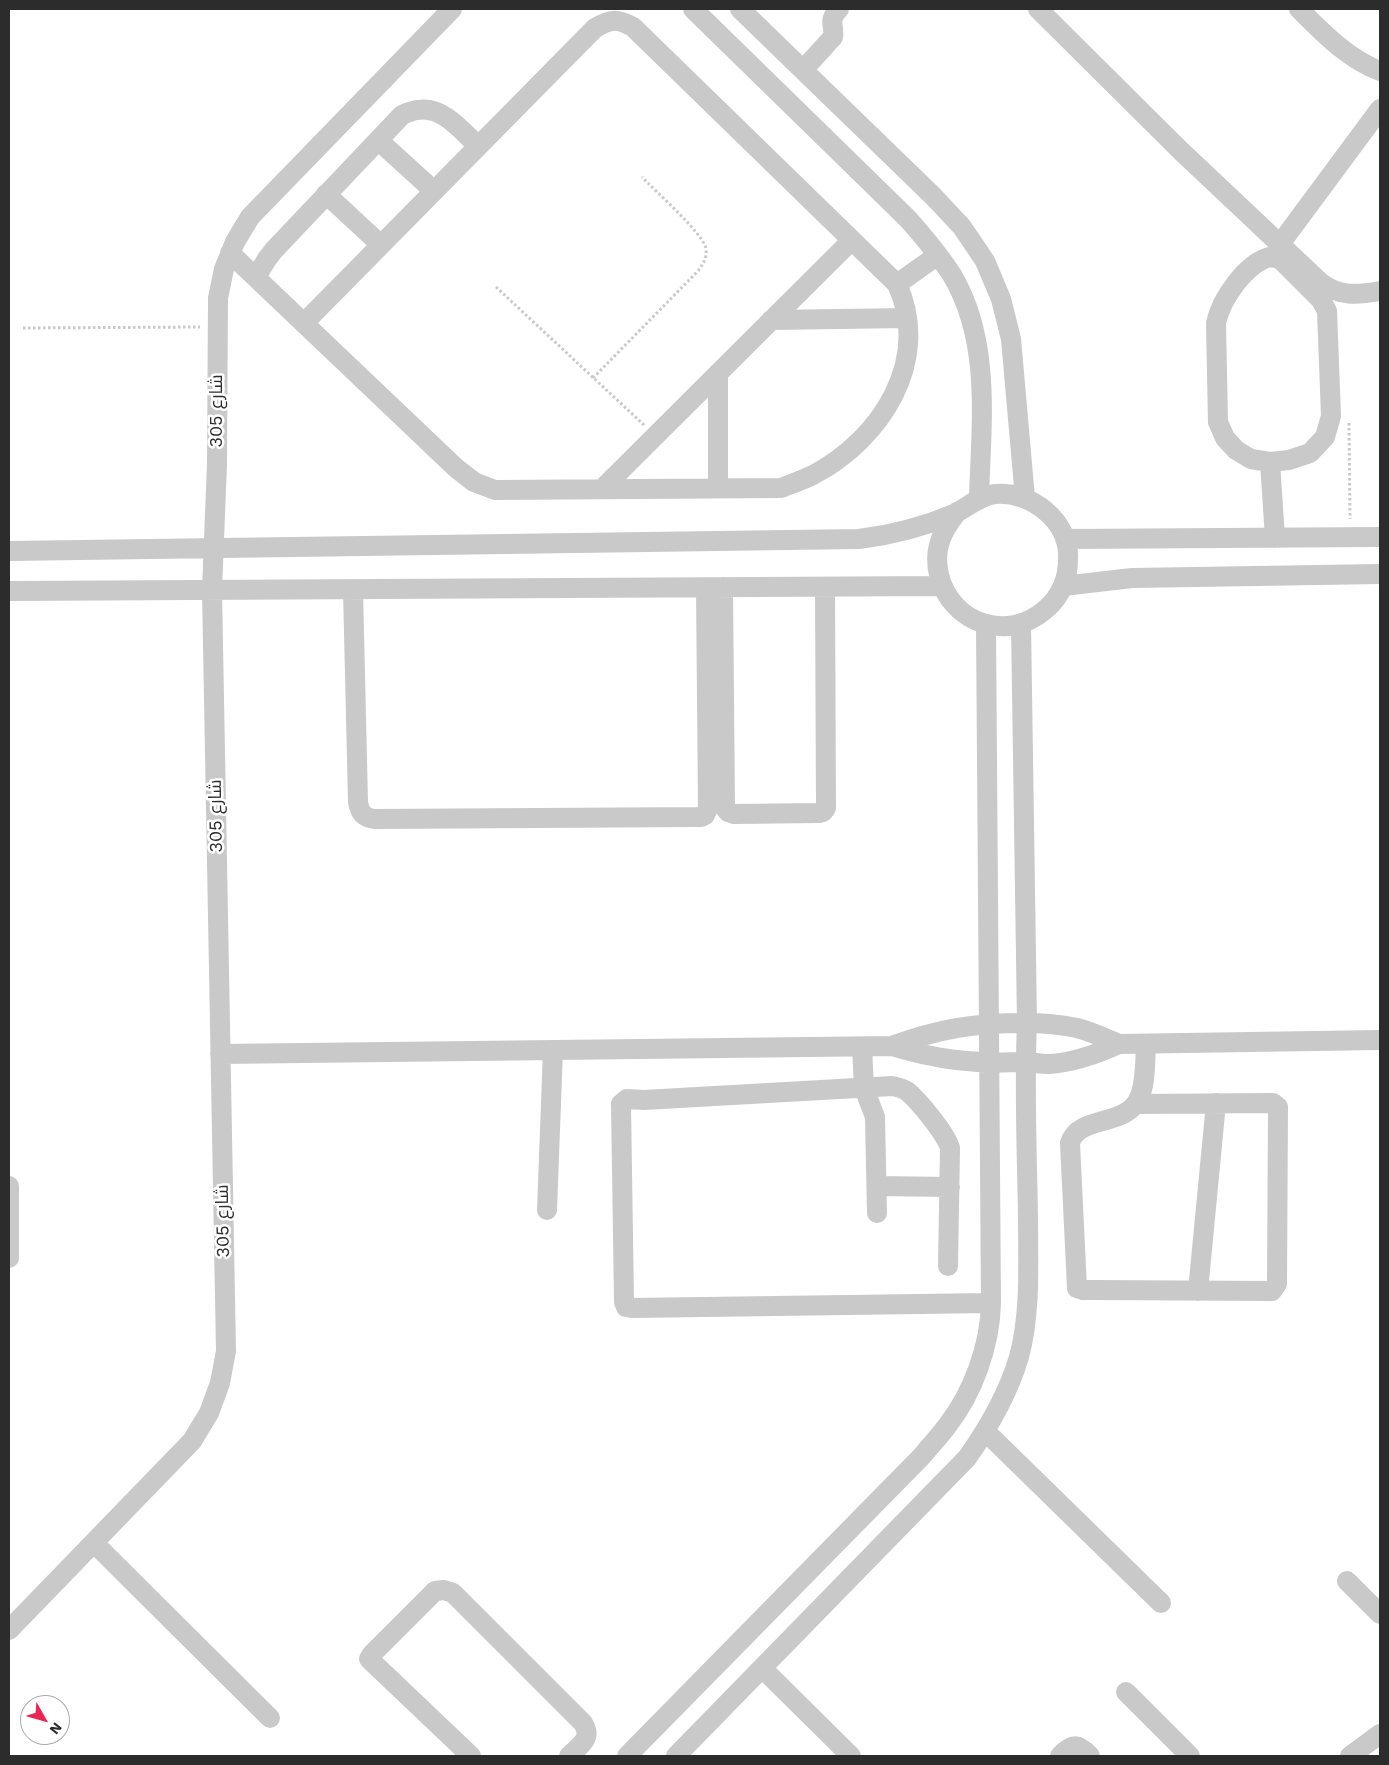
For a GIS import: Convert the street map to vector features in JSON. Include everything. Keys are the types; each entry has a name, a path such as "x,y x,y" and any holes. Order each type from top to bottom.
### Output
{"lane":[{"name":"شارع 305","path":"9,1630 192,1441 209,1413 220,1383 226,1351 212,590 217,464 218,298 224,269 235,242 250,217 270,194 452,9"},
{"path":"693,9 908,219 938,255 953,277 968,311 978,347 982,384 979,498"},
{"path":"740,9 934,197 962,227 985,261 1001,299 1011,339 1025,498"},
{"path":"803,70 833,38 832,16 839,9"},
{"path":"1038,9 1181,151 1330,290 1353,294 1380,291"},
{"path":"1299,9 1324,34 1350,55 1380,71"},
{"path":"230,253 456,468 474,482 495,490 781,488 812,476 838,460 880,418 896,394 905,367 909,339 905,301 897,284 633,27 621,20 608,21 595,28 304,323"},
{"path":"256,277 270,254 402,115 418,110 434,111 448,118 478,146"},
{"path":"1280,244 1377,119"},
{"path":"378,140 434,192"},
{"path":"326,194 381,244"},
{"path":"602,489 852,240"},
{"path":"897,284 938,255"},
{"path":"1270,257 1280,259 1324,305 1327,318 1331,416 1325,437 1310,453 1288,460 1270,462 1251,459 1236,450 1225,438 1218,422 1216,323 1218,311 1230,291 1260,260 1270,257"},
{"path":"771,320 907,318"},
{"path":"718,373 718,488"},
{"path":"1270,462 1275,538"},
{"path":"9,551 859,539 909,530 957,512 979,498 1002,494 1025,498 1042,507 1056,521 1065,539 1069,555 1068,571 1063,586 1053,603 1038,616 1021,624 998,627 986,625 959,611 949,600 942,586 937,567 938,547 945,528 957,512"},
{"path":"1065,539 1380,537"},
{"path":"1063,586 1132,578 1380,574"},
{"path":"9,591 942,586"},
{"path":"715,588 725,808 728,812 734,814 819,814 826,808 825,587"},
{"path":"353,590 358,802 359,811 366,817 374,819 701,817 705,815 708,808 715,588"},
{"path":"676,1756 967,1458 985,1432 1006,1393 1019,1357 1026,1320 1029,1282 1021,624"},
{"path":"627,1756 922,1456 948,1426 969,1392 983,1354 991,1303 986,625"},
{"path":"220,1054 892,1046 940,1031 989,1023 1051,1024 1075,1028 1120,1044 1380,1040"},
{"path":"892,1046 940,1059 990,1064 1025,1062 1050,1064 1097,1054 1120,1044"},
{"path":"1137,1104 1142,1089 1146,1044"},
{"path":"862,1047 864,1088 875,1118 877,1213"},
{"path":"547,1210 553,1050"},
{"path":"948,1266 951,1158 948,1141 913,1097 901,1088 892,1086 644,1100 627,1099 621,1104 624,1305 626,1307 991,1303"},
{"path":"1198,1291 1216,1103"},
{"path":"1216,1103 1273,1103 1278,1107 1277,1284 1272,1291 1083,1290 1078,1288 1070,1143 1072,1136 1082,1128 1123,1114 1137,1104 1216,1103"},
{"path":"9,1186 9,1258"},
{"path":"877,1186 950,1187"},
{"path":"985,1432 1161,1603"},
{"path":"94,1543 270,1718"},
{"path":"1347,1581 1380,1614"},
{"path":"472,1756 369,1659 435,1591 444,1590 453,1593 583,1723 587,1730 586,1738 569,1756"},
{"path":"763,1668 851,1756"},
{"path":"1126,1692 1190,1756"},
{"path":"1350,1756 1380,1734"},
{"path":"1060,1756 1067,1749 1074,1746 1081,1748 1090,1756"}],"path":[{"path":"593,378 698,271 705,260 706,248 700,235 642,177"},
{"path":"496,287 656,436"},
{"path":"23,328 218,327"},
{"path":"1349,420 1350,537"}]}
